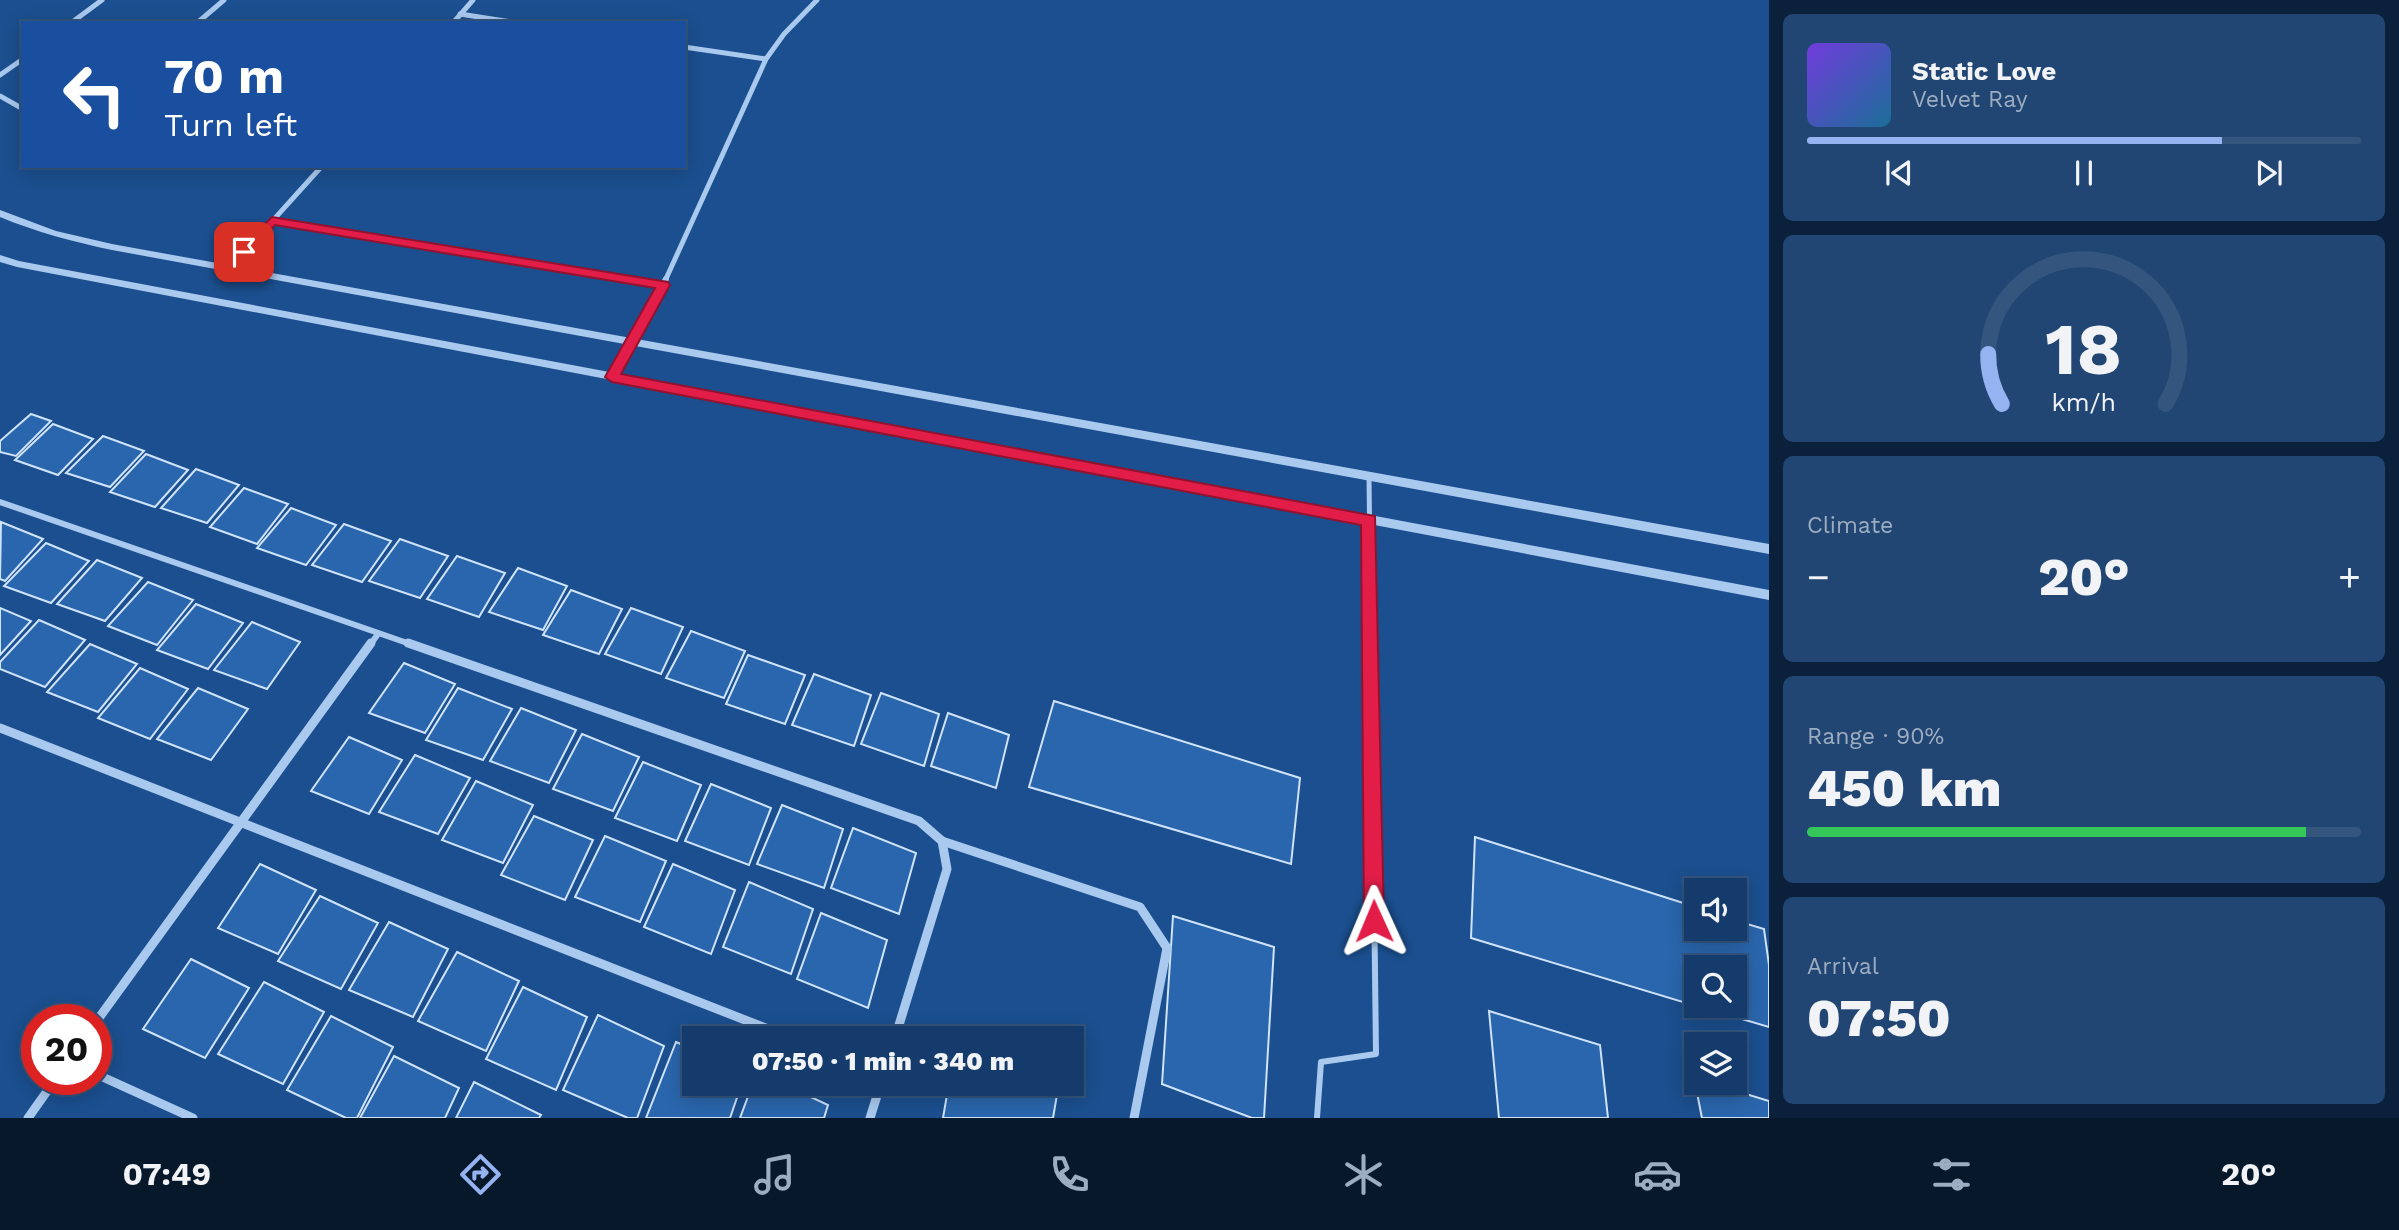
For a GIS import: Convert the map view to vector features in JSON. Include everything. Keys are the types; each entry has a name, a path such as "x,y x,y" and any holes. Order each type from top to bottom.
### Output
{"street":[{"path":"74,21 102,0"},
{"path":"199,21 223,0"},
{"path":"455,21 473,0"},
{"path":"612,377 663,285 766,59 784,34 817,0"},
{"path":"460,14 504,21"},
{"path":"686,47 766,59"},
{"path":"0,75 21,60"},
{"path":"0,96 21,108"},
{"path":"230,268 320,168"},
{"path":"0,214 29,226 84,240 230,268 1769,549"},
{"path":"272,221 663,285"},
{"path":"0,258 17,264 1769,595"},
{"path":"0,502 919,821 942,841 1140,907 1167,948 1134,1118"},
{"path":"109,1004 379,634"},
{"path":"0,727 760,1026"},
{"path":"899,1026 947,869 942,841"},
{"path":"112,1081 193,1118"},
{"path":"28,1118 44,1095"},
{"path":"870,1118 877,1096"}],"lane":[{"path":"1317,1118 1321,1062 1376,1054 1369,477"}],"building":[{"path":"31,414 51,421 16,456 0,452 0,441"},
{"path":"53,424 93,439 58,475 15,460"},
{"path":"103,436 144,451 110,487 66,473"},
{"path":"146,454 188,470 155,507 110,492"},
{"path":"196,469 239,485 207,523 161,508"},
{"path":"244,488 288,504 257,544 210,527"},
{"path":"291,508 336,525 306,565 257,548"},
{"path":"1,522 43,539 5,581 0,579"},
{"path":"344,524 391,541 362,582 312,565"},
{"path":"400,539 448,556 420,598 369,581"},
{"path":"46,543 89,561 51,603 4,586"},
{"path":"457,556 505,573 479,617 427,599"},
{"path":"97,560 142,578 105,621 57,604"},
{"path":"518,568 567,586 543,630 489,612"},
{"path":"148,582 193,600 157,645 108,626"},
{"path":"571,590 622,609 599,654 543,635"},
{"path":"196,604 243,623 208,669 157,650"},
{"path":"0,608 31,621 0,655"},
{"path":"631,608 683,627 661,674 605,654"},
{"path":"39,620 85,640 45,687 0,669 0,662"},
{"path":"252,622 300,642 267,689 214,670"},
{"path":"691,631 745,651 724,698 666,678"},
{"path":"90,644 137,664 98,712 47,692"},
{"path":"748,655 805,675 785,724 726,704"},
{"path":"404,663 455,684 425,733 369,713"},
{"path":"140,668 188,689 150,739 98,718"},
{"path":"814,674 871,695 854,746 792,725"},
{"path":"198,688 248,709 211,760 157,739"},
{"path":"458,688 512,709 483,760 426,740"},
{"path":"881,693 939,714 924,766 861,744"},
{"path":"1054,701 1300,778 1291,864 1029,787"},
{"path":"521,708 576,730 549,783 490,761"},
{"path":"948,713 1009,735 996,788 931,766"},
{"path":"582,734 639,757 613,811 553,789"},
{"path":"349,737 402,760 369,814 311,791"},
{"path":"415,755 470,778 438,834 379,812"},
{"path":"643,762 701,785 677,841 615,818"},
{"path":"476,781 533,805 503,863 442,840"},
{"path":"711,784 771,808 749,865 685,841"},
{"path":"782,805 843,829 824,888 757,864"},
{"path":"534,816 593,840 565,900 501,875"},
{"path":"853,828 916,853 899,914 831,888"},
{"path":"605,836 666,861 640,922 575,897"},
{"path":"1475,837 1684,903 1684,941 1747,941 1747,924 1764,929 1769,965 1769,1027 1739,1018 1747,1018 1747,955 1684,955 1684,1002 1471,938"},
{"path":"260,864 316,890 278,954 218,928"},
{"path":"673,864 735,890 711,954 644,927"},
{"path":"749,882 813,909 791,974 723,947"},
{"path":"320,896 378,923 341,989 278,961"},
{"path":"821,913 887,940 868,1008 797,979"},
{"path":"1173,916 1274,947 1264,1118 1252,1118 1162,1084"},
{"path":"389,922 448,949 413,1017 349,990"},
{"path":"457,952 519,981 486,1051 418,1021"},
{"path":"191,959 249,988 205,1058 143,1029"},
{"path":"264,982 324,1012 283,1084 218,1054"},
{"path":"523,987 587,1017 556,1090 486,1059"},
{"path":"1489,1011 1600,1045 1608,1118 1499,1118"},
{"path":"598,1015 664,1046 637,1118 628,1118 563,1090"},
{"path":"331,1016 393,1047 357,1118 346,1118 287,1090"},
{"path":"676,1042 682,1045 682,1096 738,1096 730,1118 646,1118"},
{"path":"394,1056 459,1088 445,1118 360,1118"},
{"path":"474,1082 541,1115 539,1118 456,1118"},
{"path":"1747,1094 1769,1101 1769,1118 1702,1118 1697,1095"},
{"path":"748,1096 809,1096 828,1105 824,1118 740,1118"},
{"path":"947,1096 1057,1096 1053,1118 943,1118"}],"route":[{"path":"244,252 272,221 663,285 612,377 1369,521 1374,921"}]}
